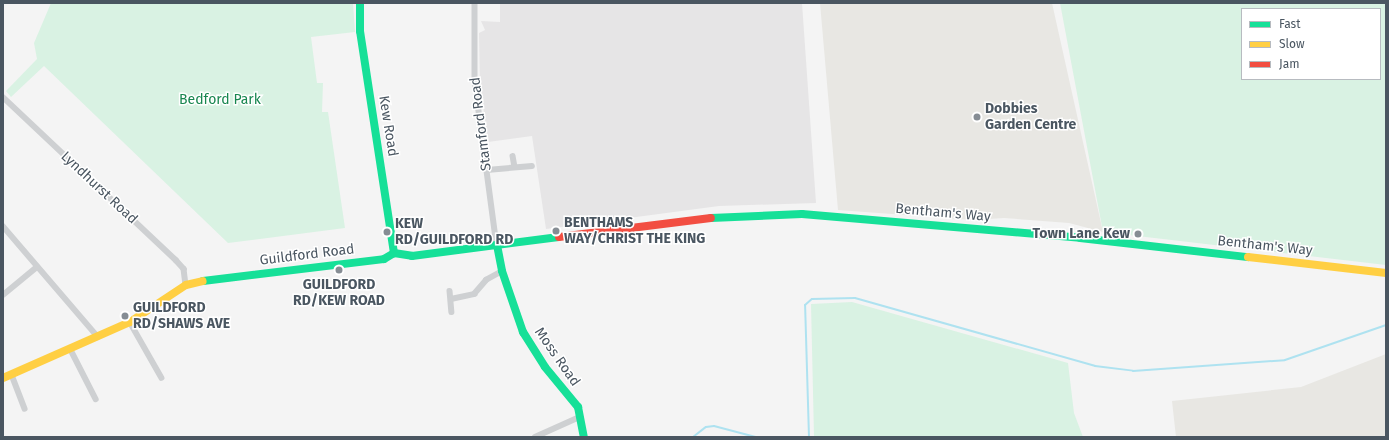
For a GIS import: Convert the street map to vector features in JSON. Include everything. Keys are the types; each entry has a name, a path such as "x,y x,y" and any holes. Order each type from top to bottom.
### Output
{"street":[{"name":"Kew Road","path":"360,3 360,31 394,253"},
{"name":"Stamford Road","path":"475,3 475,81 496,244"},
{"name":"Lyndhurst Road","path":"3,97 176,260 184,269 186,284"},
{"path":"513,156 515,167"},
{"path":"487,170 532,166"},
{"name":"Bentham's Way","path":"496,244 706,218 802,214 1080,238 1386,273"},
{"path":"3,226 98,337"},
{"name":"Guildford Road","path":"186,284 222,278 384,258 394,253 412,256 496,244"},
{"name":"Moss Road","path":"496,244 502,271 523,332 545,367 578,408 584,437"},
{"path":"3,295 37,267"},
{"path":"451,299 474,294 486,280 502,271"},
{"path":"3,378 71,350 130,322 180,291 186,284"},
{"path":"450,291 452,312"},
{"path":"130,322 162,378"},
{"path":"71,350 96,399"},
{"path":"12,375 25,409"},
{"path":"535,437 580,417"}],"shaded area":[{"path":"500,3 802,3 816,203 719,206 546,229 532,136 488,142 480,83 479,33 485,30 481,21 500,22"},
{"path":"820,3 1052,3 1103,232 1069,223 1004,218 973,220 838,210"},
{"path":"1386,354 1386,437 1176,437 1172,401 1301,387"}],"green space":[{"name":"Bedford Park","path":"51,3 353,3 355,32 311,37 317,83 323,83 322,112 328,112 345,228 228,243 44,66 11,97 6,91 37,59 34,43"},
{"path":"1060,3 1386,3 1386,265 1103,232"},
{"path":"852,302 1068,363 1074,413 1083,437 814,437 811,304"}],"waterway":[{"path":"809,437 805,305 812,299 855,298 1095,366 1133,371 1285,360 1386,325"},
{"path":"693,437 706,427 714,426 756,437"}],"traffic: fast":[{"path":"360,3 360,31 394,253"},
{"path":"711,218 802,214 1080,238 1248,257"},
{"path":"203,281 384,259 394,253 412,256 559,237"},
{"path":"497,245 502,271 523,332 545,367 578,407 584,437"}],"traffic: slow":[{"path":"1248,257 1386,273"},
{"path":"3,378 130,322 186,285 203,281"}],"traffic: jam":[{"path":"559,237 711,218"}],"place":[{"name":"Dobbies Garden Centre","path":"977,117"},
{"name":"BENTHAMS WAY/CHRIST THE KING","path":"556,231"},
{"name":"KEW RD/GUILDFORD RD","path":"387,232"},
{"name":"Town Lane Kew","path":"1138,234"},
{"name":"GUILDFORD RD/KEW ROAD","path":"339,270"},
{"name":"GUILDFORD RD/SHAWS AVE","path":"125,316"}]}
